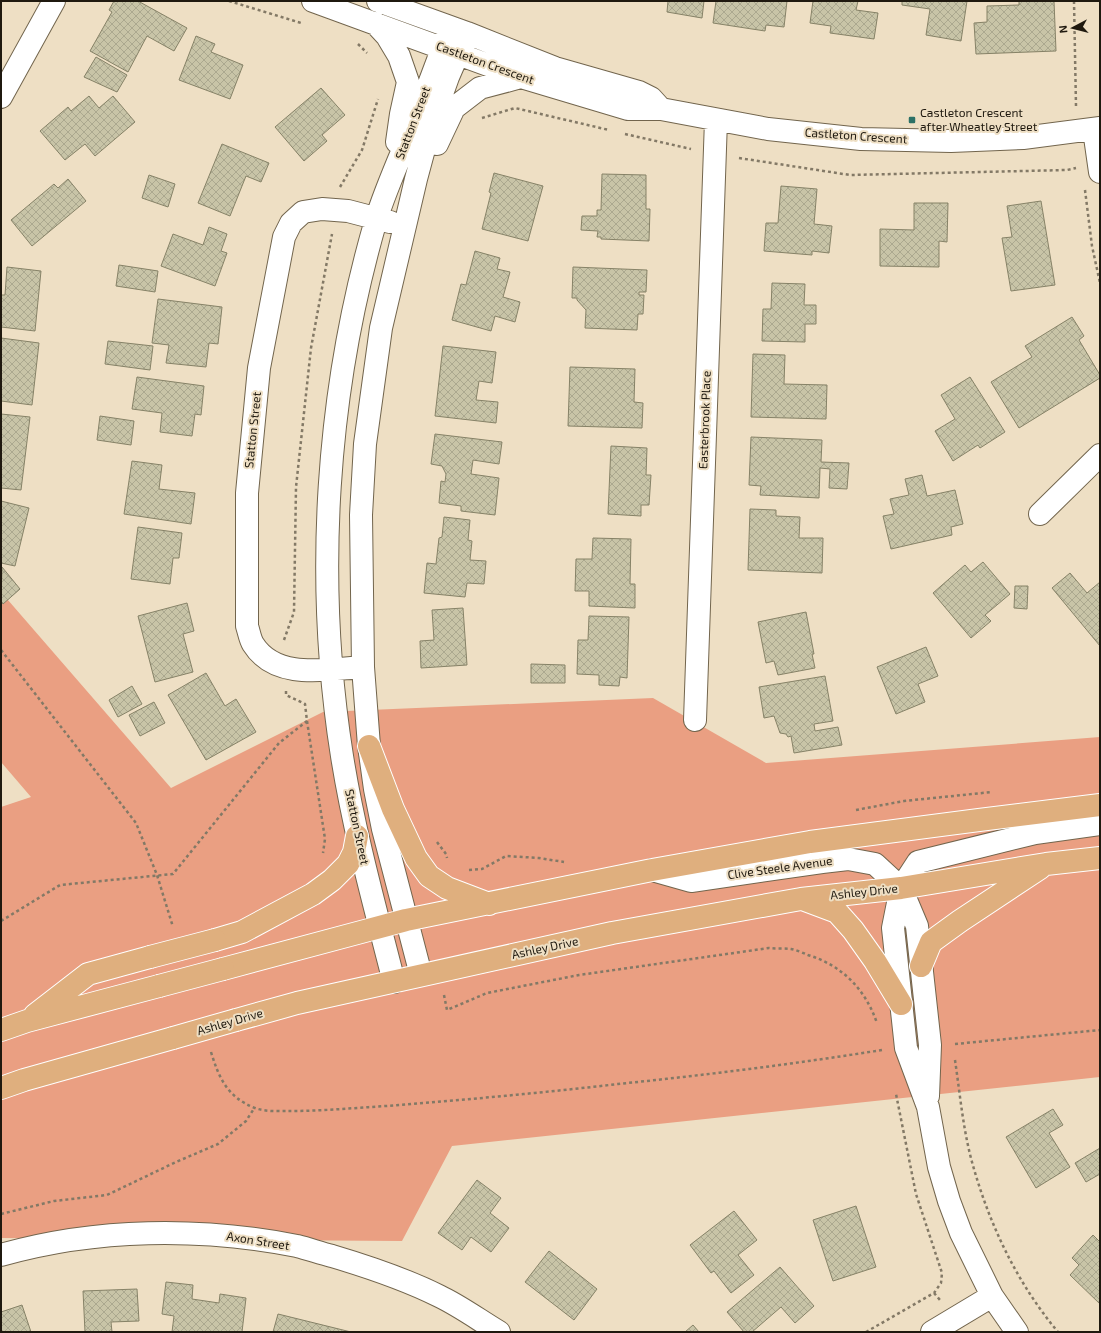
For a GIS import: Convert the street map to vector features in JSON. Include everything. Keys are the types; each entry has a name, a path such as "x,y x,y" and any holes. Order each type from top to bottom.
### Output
{"main road":[{"path":"369,746 397,816 416,858 429,876 447,888 489,904"},
{"path":"1,1030 27,1021 406,920 652,870 810,842 1100,805"},
{"path":"27,1021 88,974 242,932 317,891 332,880 348,864 354,852 358,836"},
{"name":"Ashley Drive","path":"1,1088 24,1080 297,1003 612,933 801,899 901,888 1046,864 1100,858"},
{"path":"921,966 931,942 1046,864"},
{"path":"801,899 837,912 853,930 875,961 901,1004"}],"street":[{"path":"1,97 54,1"},
{"name":"Castleton Crescent","path":"313,1 521,77 628,109 661,109 768,129 862,139 951,141 1023,138 1097,129"},
{"name":"Castleton Crescent","path":"378,1 555,68 639,92 651,98 661,109"},
{"path":"375,23 387,36 399,56 408,82 401,114 394,171"},
{"name":"Statton Street","path":"394,982 358,836 342,756 332,669 326,554 333,439 350,324 376,219 394,171 450,51 458,30"},
{"name":"Statton Street","path":"421,976 383,829 375,789 369,746 363,667 361,515 365,444 381,328 416,179 450,51"},
{"path":"416,179 439,140 454,108 480,88 521,77"},
{"name":"Easterbrook Place","path":"695,720 716,120"},
{"path":"1088,177 1097,129"},
{"name":"Statton Street","path":"363,667 308,671 285,668 267,658 253,644 247,626 247,493 260,368 284,237 291,223 303,212 322,209 348,212 405,226"},
{"path":"1040,514 1100,455"},
{"name":"Clive Steele Avenue","path":"1017,1332 992,1296 961,1233 949,1200 939,1167 928,1107 906,1048 893,928 901,888 918,862 1034,833 1100,824"},
{"name":"Clive Steele Avenue","path":"652,870 691,881 848,859 876,864 901,888 917,926 930,1045 928,1107"},
{"name":"Axon Street","path":"1,1255 24,1248 63,1240 142,1233 221,1235 290,1245 371,1267 440,1296 499,1332"},
{"path":"932,1332 992,1296"}],"path":[{"path":"229,1 302,24"},
{"path":"1074,1 1076,106 1082,105"},
{"path":"353,39 369,55"},
{"path":"323,856 325,839 305,704 286,695 284,642 294,612 296,487 312,348 340,186 362,150 380,92"},
{"path":"1078,167 1088,177 1092,246 1100,283"},
{"path":"1,650 136,823 157,875"},
{"path":"1,921 60,885 173,874 279,743 307,721"},
{"path":"849,811 904,801 998,792"},
{"path":"436,841 446,854 448,864"},
{"path":"468,870 482,869 506,856 539,858 567,863"},
{"path":"447,1010 487,993 579,975 777,948 792,949 837,967 854,983 868,1002 879,1029"},
{"path":"954,1052 954,1044 1100,1030"},
{"path":"215,1066 227,1089 240,1100 254,1108 272,1111 309,1111 476,1100 702,1075 828,1059 885,1049 906,1048"},
{"path":"955,1059 971,1161 984,1200 1018,1276 1030,1295 1058,1332"},
{"path":"866,1332 934,1292 941,1283 942,1273 916,1194 895,1089"},
{"path":"1,1214 54,1201 107,1195 218,1144 246,1121 254,1108"}],"shaded area":[{"path":"1,592 171,788 323,712 653,698 766,763 1100,737 1100,1077 452,1146 402,1241 1,1238 1,807 31,797 1,762"}],"building":[{"path":"114,1 138,1 187,28 174,51 147,36 128,72 90,51 112,12 109,10"},
{"path":"668,1 704,1 702,18 667,12"},
{"path":"716,1 787,1 784,27 766,25 765,31 713,23"},
{"path":"813,1 858,1 856,10 878,13 874,39 830,33 831,26 810,23"},
{"path":"902,1 967,1 961,41 926,35 930,9 902,5"},
{"path":"1019,1 1054,1 1056,51 976,54 974,23 987,22 987,6 1019,5"},
{"path":"196,36 215,44 211,52 243,65 230,99 179,80"},
{"path":"96,57 127,75 117,92 84,77"},
{"path":"321,88 345,115 322,135 327,141 304,161 275,127"},
{"path":"89,96 99,108 113,96 135,122 95,156 85,144 65,160 40,131 68,107 71,111"},
{"path":"222,144 269,163 261,182 246,176 230,216 198,203"},
{"path":"494,173 543,186 528,241 482,229 491,193 489,192"},
{"path":"602,174 646,175 646,209 650,209 649,241 601,239 601,237 597,237 598,231 581,230 582,216 597,216 597,210 601,210"},
{"path":"149,175 175,184 168,207 142,198"},
{"path":"68,179 86,201 32,246 11,220 54,184 58,188"},
{"path":"781,186 817,189 814,224 832,226 829,253 812,251 812,255 764,251 766,223 778,223"},
{"path":"1041,201 1055,285 1011,291 1002,238 1012,237 1007,206"},
{"path":"914,203 948,203 947,242 939,241 939,267 880,266 880,229 914,230"},
{"path":"209,227 227,234 221,251 227,253 215,286 161,266 173,234 203,245"},
{"path":"475,251 500,258 497,269 510,272 503,297 520,302 515,322 495,316 491,331 452,320 461,284 466,285"},
{"path":"119,265 158,271 155,292 116,286"},
{"path":"7,267 41,271 35,331 1,327 1,295 5,295"},
{"path":"573,267 647,270 646,292 639,292 639,295 644,295 643,314 638,314 637,330 585,328 586,310 577,298 572,298"},
{"path":"772,283 805,284 804,305 816,305 816,324 805,324 805,342 762,341 763,309 771,309"},
{"path":"158,299 222,307 218,344 209,343 206,367 166,363 169,345 152,343"},
{"path":"1072,317 1084,336 1079,340 1100,375 1100,378 1019,428 991,382 1032,357 1025,346"},
{"path":"1,338 39,343 32,405 1,401"},
{"path":"108,341 153,346 150,370 105,364"},
{"path":"443,346 496,352 492,383 479,381 476,400 498,402 496,423 435,416"},
{"path":"753,354 785,355 784,384 827,385 826,419 751,417"},
{"path":"570,367 635,369 634,402 643,403 642,428 568,426"},
{"path":"137,377 204,386 201,415 195,414 192,436 160,432 162,413 132,409"},
{"path":"970,377 1005,432 980,448 978,445 953,461 935,431 955,419 941,395"},
{"path":"1,414 30,417 21,490 1,488"},
{"path":"100,416 134,421 131,445 97,440"},
{"path":"435,434 502,442 499,464 473,460 471,474 499,478 495,515 461,511 461,506 439,503 441,481 445,482 446,474 442,466 431,464"},
{"path":"751,437 822,440 821,462 849,463 847,489 829,488 830,469 820,468 819,498 760,495 761,486 749,485"},
{"path":"611,446 647,448 646,475 651,475 649,505 641,505 641,516 608,514"},
{"path":"132,461 162,465 159,489 195,493 191,524 124,514"},
{"path":"922,475 927,496 955,490 963,524 951,527 952,535 891,549 883,516 894,514 890,499 909,495 905,479"},
{"path":"1,501 29,508 15,566 1,563"},
{"path":"750,509 776,510 776,516 800,517 799,538 823,538 822,573 748,570"},
{"path":"444,517 470,520 468,540 472,541 470,560 486,561 484,584 467,583 465,597 424,593 427,563 436,564 439,538 442,537"},
{"path":"138,527 182,533 179,558 173,558 170,584 131,579"},
{"path":"593,538 631,539 630,584 635,584 635,608 589,606 589,591 575,591 576,559 592,559"},
{"path":"983,562 1010,594 985,615 991,621 971,638 933,593 965,565 971,572"},
{"path":"2,567 20,589 3,604 1,601"},
{"path":"1070,573 1087,593 1100,582 1100,646 1052,588"},
{"path":"1015,586 1028,586 1027,609 1014,608"},
{"path":"187,603 194,631 183,634 193,672 155,682 138,616"},
{"path":"463,608 467,665 421,668 420,641 434,640 432,610"},
{"path":"806,612 814,654 812,654 815,668 778,675 774,661 766,663 758,622"},
{"path":"589,616 629,617 627,678 620,677 619,686 599,685 599,675 577,674 578,640 588,640"},
{"path":"926,647 938,676 918,684 925,702 896,714 877,667"},
{"path":"531,664 565,665 565,683 531,683"},
{"path":"206,673 225,706 236,699 256,732 206,760 168,695"},
{"path":"825,676 833,721 814,724 815,731 838,727 842,745 794,753 791,736 788,737 786,734 780,733 774,716 764,718 759,687"},
{"path":"132,686 142,704 118,717 109,700"},
{"path":"154,702 165,723 140,736 129,715"},
{"path":"1053,1109 1063,1125 1049,1133 1070,1167 1036,1188 1006,1137"},
{"path":"1100,1148 1100,1174 1086,1182 1075,1163"},
{"path":"477,1180 501,1198 490,1213 509,1228 491,1252 471,1237 462,1250 438,1233"},
{"path":"856,1206 876,1267 833,1281 813,1220"},
{"path":"734,1211 757,1240 738,1255 754,1275 731,1293 714,1271 711,1273 690,1245"},
{"path":"1093,1235 1100,1242 1100,1304 1070,1275 1079,1265 1072,1258"},
{"path":"549,1251 597,1289 574,1320 525,1282"},
{"path":"780,1267 814,1306 795,1323 781,1307 752,1332 744,1332 727,1312"},
{"path":"166,1282 193,1285 192,1299 219,1303 220,1294 246,1298 242,1332 172,1332 174,1316 162,1314"},
{"path":"137,1289 139,1321 111,1322 112,1332 85,1332 83,1291"},
{"path":"22,1305 31,1332 1,1332 1,1312"},
{"path":"278,1314 351,1332 273,1332"},
{"path":"693,1325 699,1332 685,1332"}],"place":[{"name":"Castleton Crescent after Wheatley Street","path":"912,120"}]}
